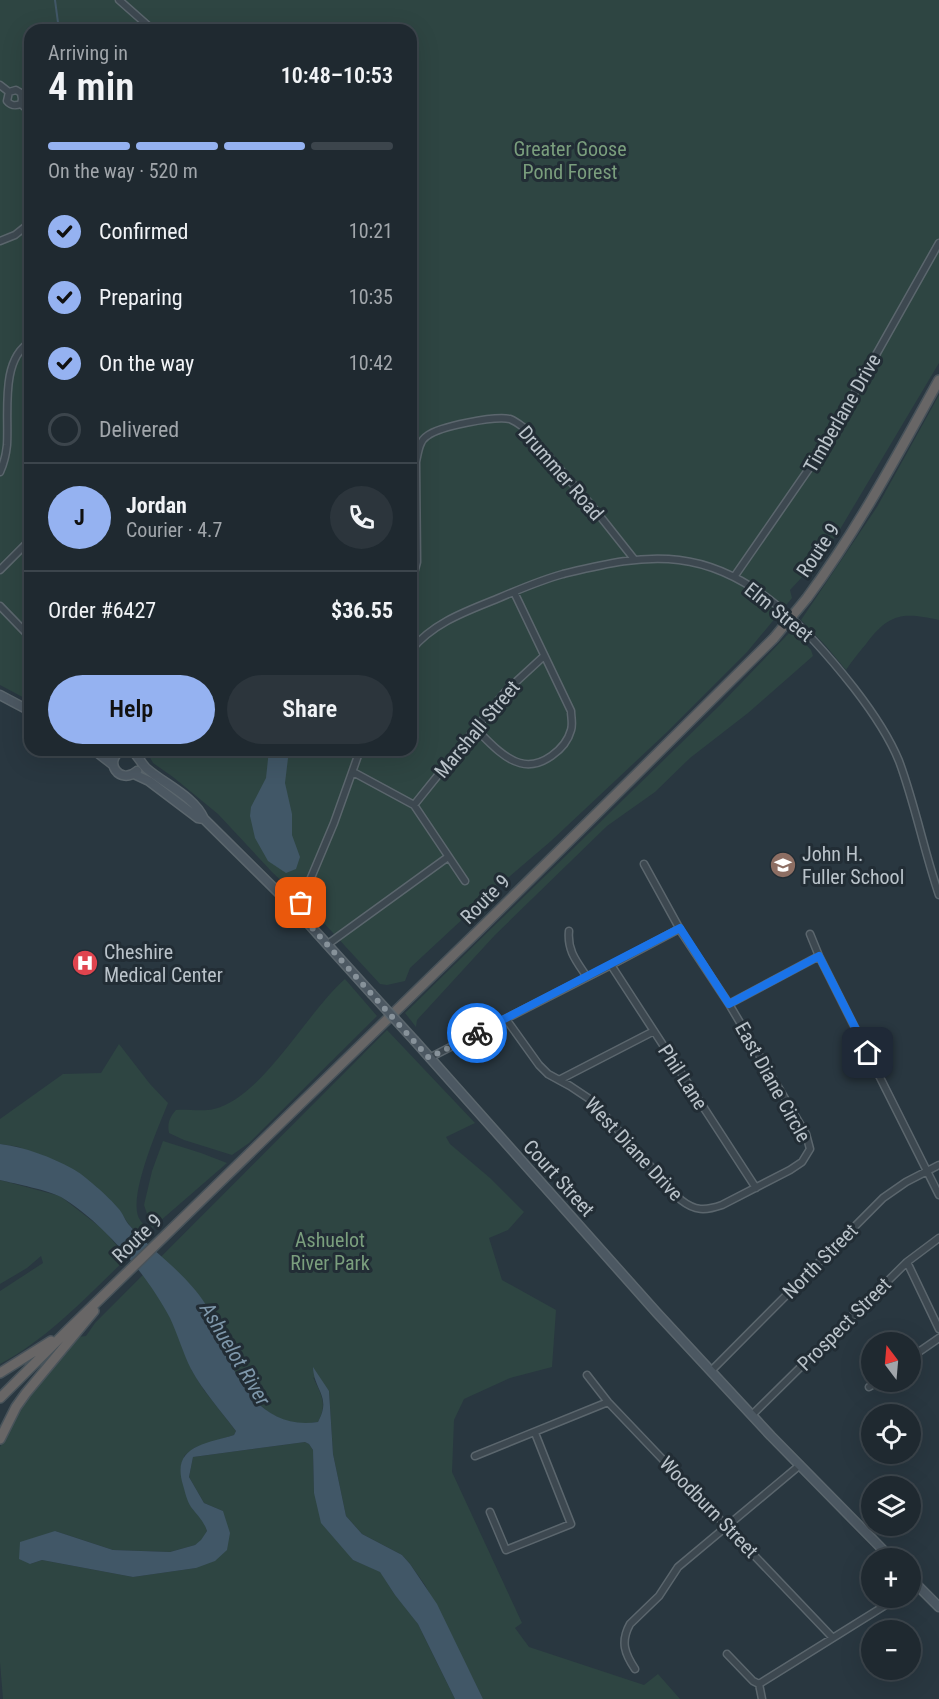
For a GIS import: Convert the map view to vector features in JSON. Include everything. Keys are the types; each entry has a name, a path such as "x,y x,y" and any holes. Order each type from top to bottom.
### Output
{"highway":[{"name":"Route 9","path":"0,1398 774,638 830,566 884,480 939,380"},
{"path":"0,1439 16,1407 26,1393 115,1284"},
{"path":"0,1373 68,1330"}],"main road":[{"path":"0,695 24,708"},
{"name":"Court Street","path":"102,756 112,764 120,775 134,774 149,781 198,818 204,819"},
{"path":"112,764 115,756"},
{"name":"Court Street","path":"136,756 140,762 200,810 204,819 297,911 657,1313 881,1548"},
{"path":"134,774 140,762"},
{"path":"921,1591 939,1606"}],"street":[{"path":"119,0 146,24"},
{"path":"0,85 9,92"},
{"path":"9,92 16,90 21,93 21,104 24,107"},
{"path":"9,92 7,95 9,104 15,106 21,104"},
{"path":"0,241 15,235 24,228"},
{"name":"Timberlane Drive","path":"734,577 824,447 939,243"},
{"path":"0,472 7,444 4,386 6,375 17,352 24,347"},
{"name":"Drummer Road","path":"417,458 420,446 427,435 471,423 502,418 512,420 523,427 592,506 634,559"},
{"path":"0,570 24,546"},
{"name":"Elm Street","path":"417,644 444,622 514,591 550,578 634,559 691,562 734,577 771,600 815,641 881,725 898,760 939,895"},
{"path":"476,729 506,755 519,763 529,764 551,757 560,748 571,730 571,711 514,591"},
{"path":"0,606 24,631"},
{"name":"Marshall Street","path":"414,805 505,692 544,656"},
{"path":"297,911 358,756"},
{"path":"353,772 414,805 465,881"},
{"path":"328,944 448,856"},
{"name":"East Diane Circle","path":"644,864 810,1143 808,1155 802,1162 756,1188"},
{"path":"429,1058 680,928"},
{"path":"568,931 570,951 587,977"},
{"path":"810,934 939,1196"},
{"path":"729,1004 819,956"},
{"name":"Phil Lane","path":"611,965 756,1188"},
{"name":"West Diane Drive","path":"506,1019 539,1065 548,1074 591,1100 688,1206 702,1210 722,1205 756,1188"},
{"path":"559,1080 654,1031"},
{"name":"North Street","path":"711,1371 883,1198 939,1165"},
{"name":"Prospect Street","path":"752,1415 907,1262 925,1246 939,1238"},
{"path":"907,1262 939,1329"},
{"path":"921,1350 939,1338"},
{"name":"Woodburn Street","path":"587,1375 608,1402 832,1637"},
{"path":"475,1456 608,1402"},
{"path":"490,1512 506,1550 571,1524 535,1433"},
{"path":"636,1669 625,1652 627,1630 630,1624 659,1596 678,1567 800,1465"},
{"path":"759,1684 880,1608"},
{"path":"727,1654 753,1681 759,1684"},
{"path":"759,1684 762,1699"}],"green space":[{"name":"Greater Goose Pond Forest","path":"0,0 939,0 939,363 839,531 820,558 790,590 792,598 747,652 666,733 551,841 496,888 410,968 405,981 387,985 380,984 218,814 153,763 149,756 417,756 417,24 24,24 24,698 0,685","holes":["862,376 867,377 832,440 827,436"]},
{"path":"939,395 939,620 906,616 890,621 874,634 846,670 801,620 877,507"},
{"path":"792,630 811,650 813,656 748,713 690,758 655,792 607,826 495,935 417,1020 416,1027 405,1013 720,705"},
{"path":"345,979 377,1016 249,1143 232,1155 169,1133 168,1126 176,1110 214,1109 232,1102 249,1089 267,1072 330,994"},
{"name":"Ashuelot River Park","path":"387,1030 475,1123 446,1137 450,1144 490,1178 524,1212 508,1230 489,1238 502,1280 556,1310 552,1367 510,1378 464,1399 454,1420 452,1472 522,1623 515,1628 529,1647 644,1685 658,1674 680,1699 483,1699 425,1585 410,1564 402,1555 362,1534 346,1516 333,1454 329,1391 313,1377 323,1404 318,1422 290,1422 269,1412 260,1404 236,1372 191,1369 204,1390 236,1431 234,1435 194,1448 184,1456 191,1506 205,1524 207,1531 201,1541 170,1552 113,1550 55,1531 30,1564 42,1560 133,1577 196,1568 223,1511 204,1503 189,1477 193,1457 305,1442 313,1450 314,1493 353,1560 380,1571 395,1595 408,1609 418,1624 455,1699 3,1699 0,1662 0,1447 22,1404 78,1337 86,1336 95,1323"},
{"path":"119,1044 168,1103 146,1160 138,1192 138,1216 149,1231 143,1238 130,1226 117,1207 19,1147 0,1144 0,1119 63,1074 101,1073"},
{"path":"163,1141 227,1163 152,1228 144,1205 152,1171"},
{"path":"0,1180 60,1196 104,1230 127,1258 51,1329 18,1354 0,1364 0,1291 43,1263 41,1256 27,1268 0,1284"}],"water":[{"path":"268,756 288,756 285,783 292,814 292,835 300,857 296,869 286,873 268,861 255,838 250,816 251,807 266,778"},
{"path":"0,1144 28,1150 65,1165 83,1176 109,1198 130,1226 180,1273 198,1294 210,1312 238,1377 255,1400 265,1409 289,1421 318,1422 322,1413 323,1400 313,1367 329,1391 333,1454 346,1516 362,1534 402,1555 410,1564 437,1604 483,1699 455,1699 418,1624 380,1572 353,1560 321,1523 314,1493 313,1450 305,1442 193,1457 189,1477 204,1503 223,1511 230,1533 227,1550 215,1561 196,1568 133,1577 42,1560 30,1564 19,1559 20,1542 55,1531 113,1550 170,1552 195,1545 207,1531 187,1499 181,1472 182,1462 186,1454 193,1449 202,1444 234,1435 236,1431 196,1377 170,1318 137,1268 108,1235 61,1197 0,1180"}],"waterway":[{"path":"55,0 58,24"}],"way so far":[{"path":"301,903 297,911 429,1058 477,1033"}],"place":[{"name":"John H. Fuller School","path":"783,865"},
{"name":"Cheshire Medical Center","path":"85,963"}],"route":[{"path":"477,1033 680,928 729,1004 819,956 868,1053"}],"water label":[{"name":"Ashuelot River","path":"235,1354"}]}
